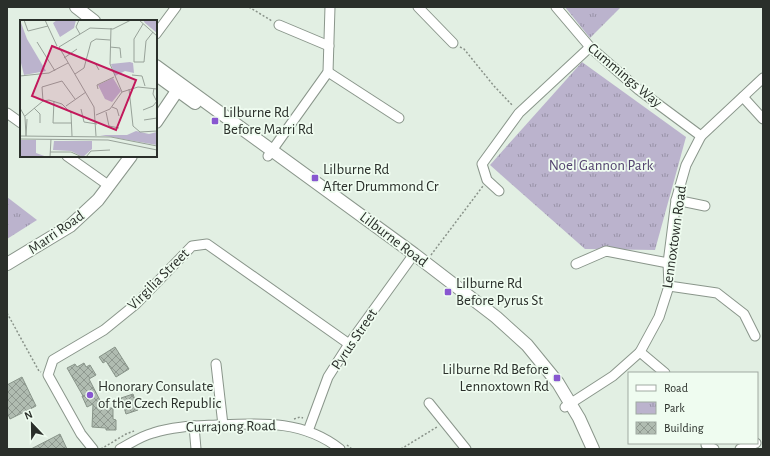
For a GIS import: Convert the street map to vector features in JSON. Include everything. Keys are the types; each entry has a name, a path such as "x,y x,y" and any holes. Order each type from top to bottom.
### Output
{"street":[{"path":"67,7 81,20"},
{"path":"76,7 93,20"},
{"path":"157,33 176,7"},
{"path":"270,153 328,72 330,7"},
{"path":"418,7 453,43"},
{"name":"Cummings Way","path":"556,7 590,47 639,90 701,136"},
{"path":"279,25 329,46"},
{"path":"499,191 487,180 482,164 519,113 590,47"},
{"name":"Lilburne Road","path":"157,67 179,87 412,257 475,300 527,345 558,383 586,449"},
{"path":"328,72 399,118"},
{"name":"Lilburne Road","path":"157,76 179,87"},
{"name":"Lennoxtown Road","path":"568,405 613,376 640,352 659,317 669,286 668,263 676,200 686,165 701,136 763,78"},
{"path":"157,120 179,87"},
{"path":"743,97 763,119"},
{"path":"7,113 20,122"},
{"path":"68,157 108,186"},
{"name":"Marri Road","path":"7,264 70,226 98,200 130,157"},
{"path":"676,200 705,206"},
{"name":"Virgilia Street","path":"48,375 53,360 104,330 136,304 192,246 207,244 349,344"},
{"path":"576,264 606,251 668,263"},
{"name":"Pyrus Street","path":"308,431 328,377 349,344 412,257"},
{"path":"669,286 717,293 744,314 755,336"},
{"path":"640,352 664,372"},
{"path":"216,364 223,425"},
{"path":"48,375 81,434 93,449"},
{"path":"429,403 466,449"},
{"name":"Lilburne Road","path":"568,405 593,449"},
{"name":"Currajong Road","path":"120,449 136,439 175,428 266,423 308,431 340,449"},
{"path":"194,426 196,449"},
{"path":"740,449 753,444"}],"path":[{"path":"250,7 279,25"},
{"path":"453,43 464,49 494,86 519,113"},
{"path":"429,258 487,180"},
{"path":"7,313 39,371 48,375"},
{"path":"401,449 444,422"}],"green space":[{"path":"565,7 621,7 590,38"},
{"name":"Noel Gannon Park","path":"582,62 686,137 655,250 585,249 490,165"},
{"path":"7,197 37,220 7,239"}],"building":[{"path":"115,347 129,369 116,377 106,361 103,363 99,357"},
{"path":"84,363 86,367 90,365 96,375 89,379 104,408 113,408 113,419 116,420 116,430 106,430 106,428 92,427 93,404 87,407 83,396 67,368 75,364 77,367"},
{"path":"22,377 36,406 10,419 7,412 7,385"},
{"path":"133,394 138,410 126,414 121,398"},
{"path":"60,434 67,449 31,449"}],"place":[{"name":"Lilburne Rd Before Marri Rd","path":"215,121"},
{"name":"Lilburne Rd After Drummond Cr","path":"315,178"},
{"name":"Lilburne Rd Before Pyrus St","path":"448,292"},
{"name":"Lilburne Rd Before Lennoxtown Rd","path":"557,378"},
{"name":"Honorary Consulate of the Czech Republic","path":"90,395"}]}
